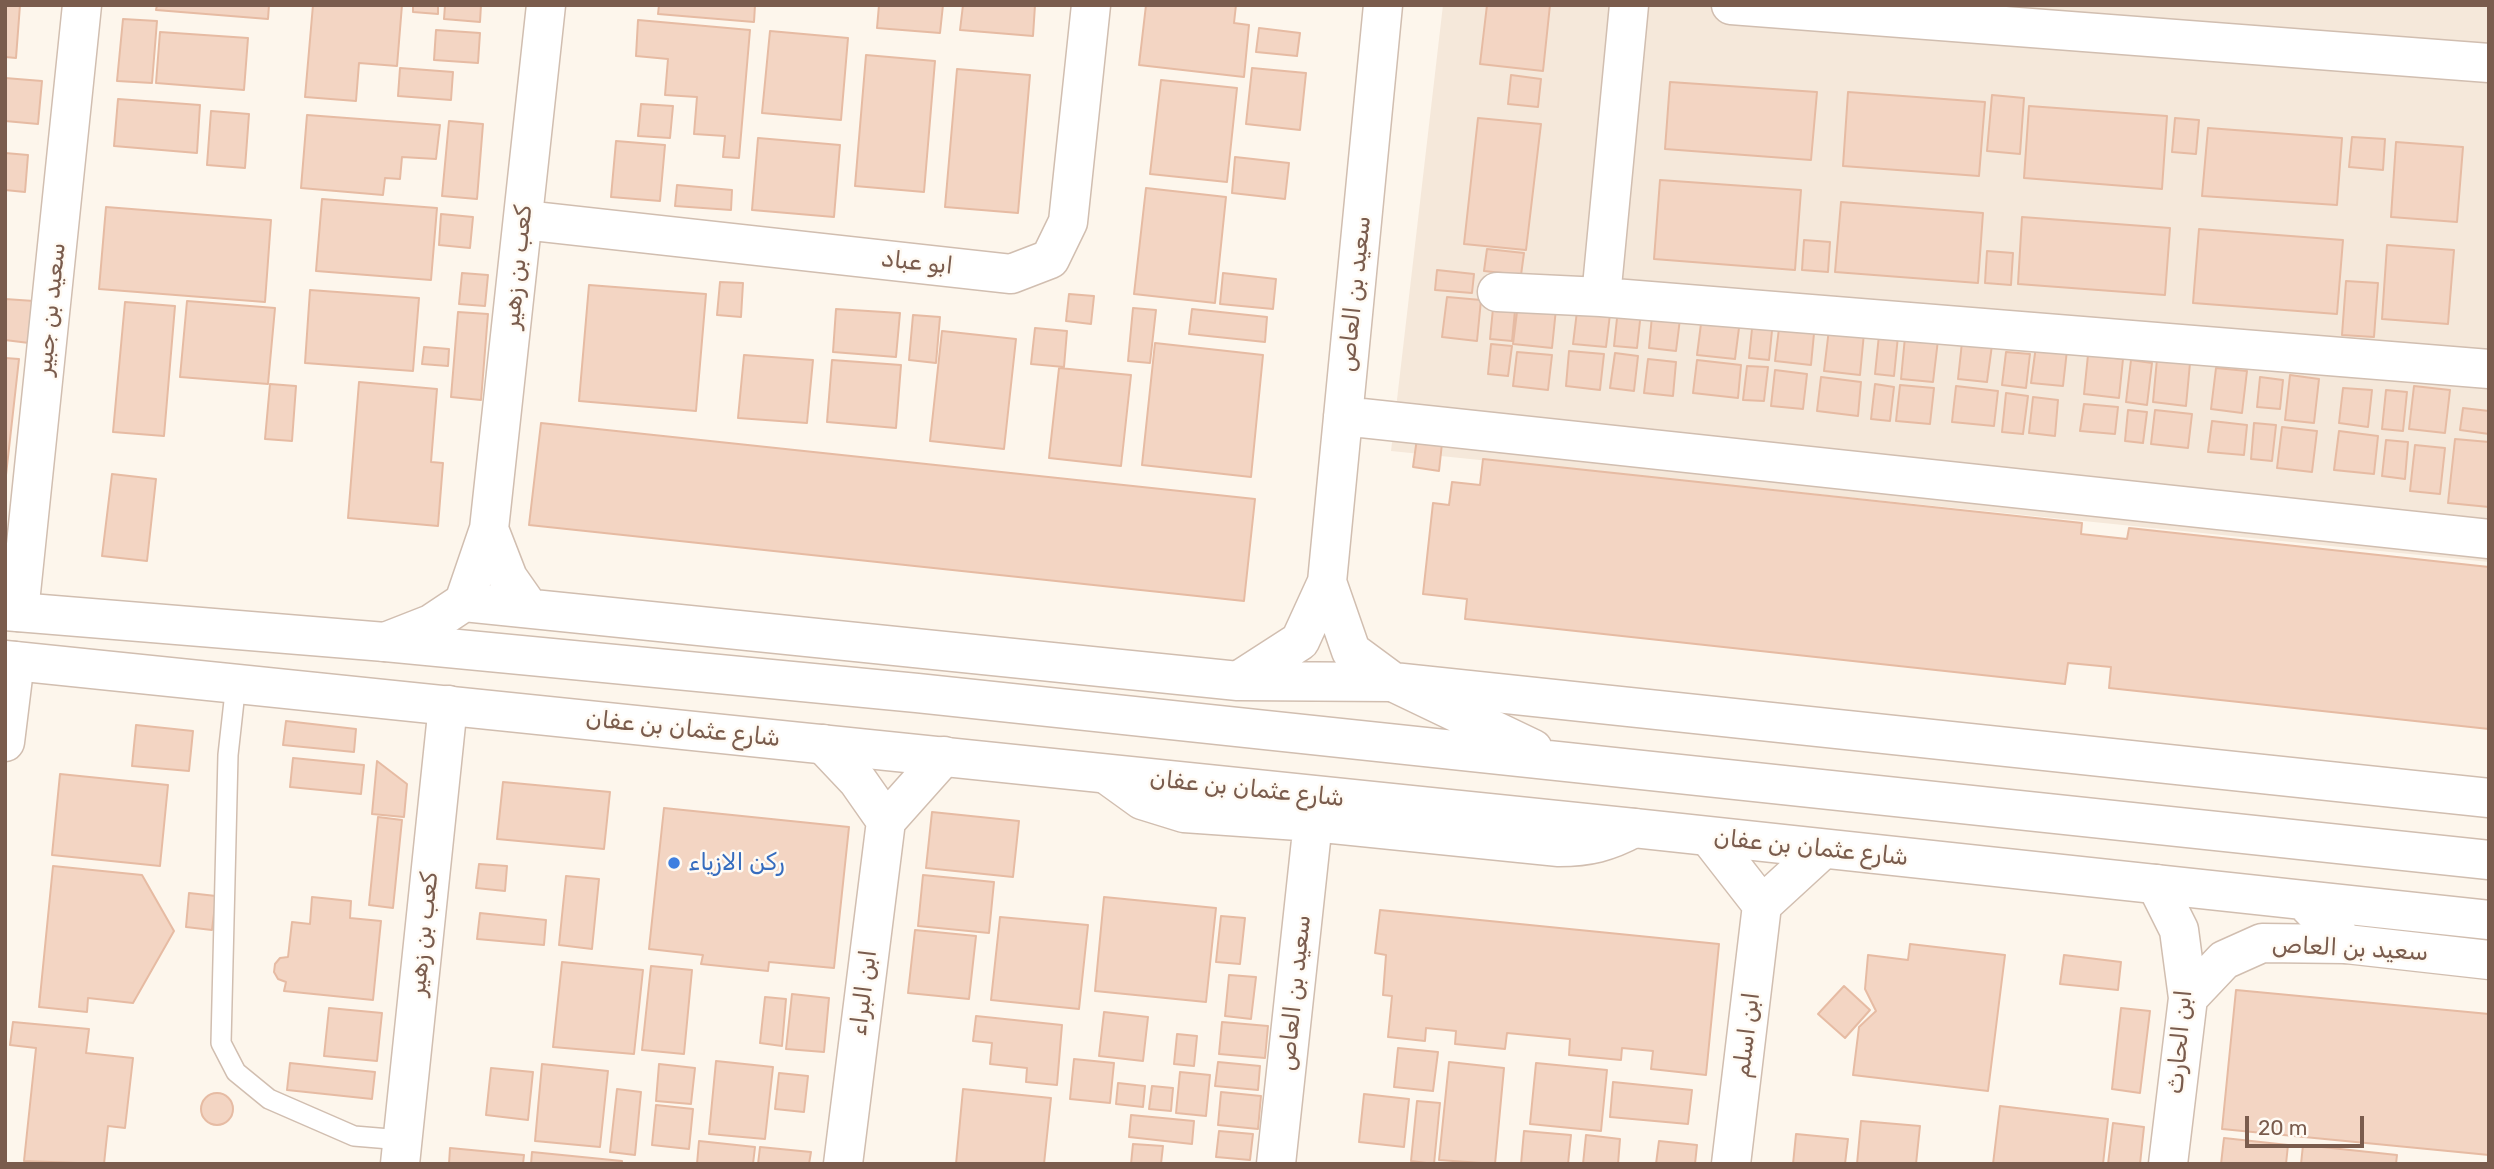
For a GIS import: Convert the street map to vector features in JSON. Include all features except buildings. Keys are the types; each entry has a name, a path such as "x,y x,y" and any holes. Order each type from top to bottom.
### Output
{"street":[{"name":"سعيد بن جبير","path":"12,612 82,5"},
{"name":"كعب بن زهير","path":"464,602 489,529 546,5"},
{"name":"ابو عباد","path":"524,220 1012,274 1050,259 1068,222 1091,5"},
{"name":"سعيد بن العاص","path":"1238,681 1300,641 1327,582 1383,5"},
{"path":"1601,297 1629,5"},
{"path":"1731,5 1986,14 2489,63"},
{"path":"1497,292 1601,297 2489,369"},
{"path":"1343,416 2489,538"},
{"name":"كعب بن زهير","path":"489,529 508,578 529,608"},
{"name":"سعيد بن العاص","path":"1327,582 1351,651 1393,682"},
{"path":"386,642 431,624 464,602 1238,681 1393,682 2489,798"},
{"path":"12,612 386,642 903,692 2489,860"},
{"path":"5,742 9,679"},
{"name":"شارع عثمان بن عفان","path":"9,679 236,683 2489,920"},
{"path":"1393,682 1557,761"},
{"name":"كعب بن زهير","path":"401,1152 448,705"},
{"path":"823,744 858,781 886,821 944,756"},
{"path":"1106,774 1123,789 1162,808 1184,813 1313,822 1559,847 1585,847 1611,840 1634,828"},
{"name":"ابن البراء","path":"843,1164 886,821"},
{"name":"سعيد بن العاص","path":"1276,1164 1313,822"},
{"path":"1709,837 1762,905 1823,849"},
{"name":"ابن الحارث","path":"2156,884 2179,930 2188,998 2168,1164"},
{"path":"2303,900 2346,944"},
{"name":"ابن اسلم","path":"1731,1164 1762,905"},
{"name":"سعيد بن العاص","path":"2188,998 2224,960 2262,943 2346,944 2489,960"}],"lane":[{"path":"236,683 228,755 221,1043 236,1072 269,1099 354,1136 401,1152"}],"shaded area":[{"path":"1443,5 2489,5 2489,562 1391,451"}],"place":[{"name":"ركن الازياء","path":"674,863"}]}
